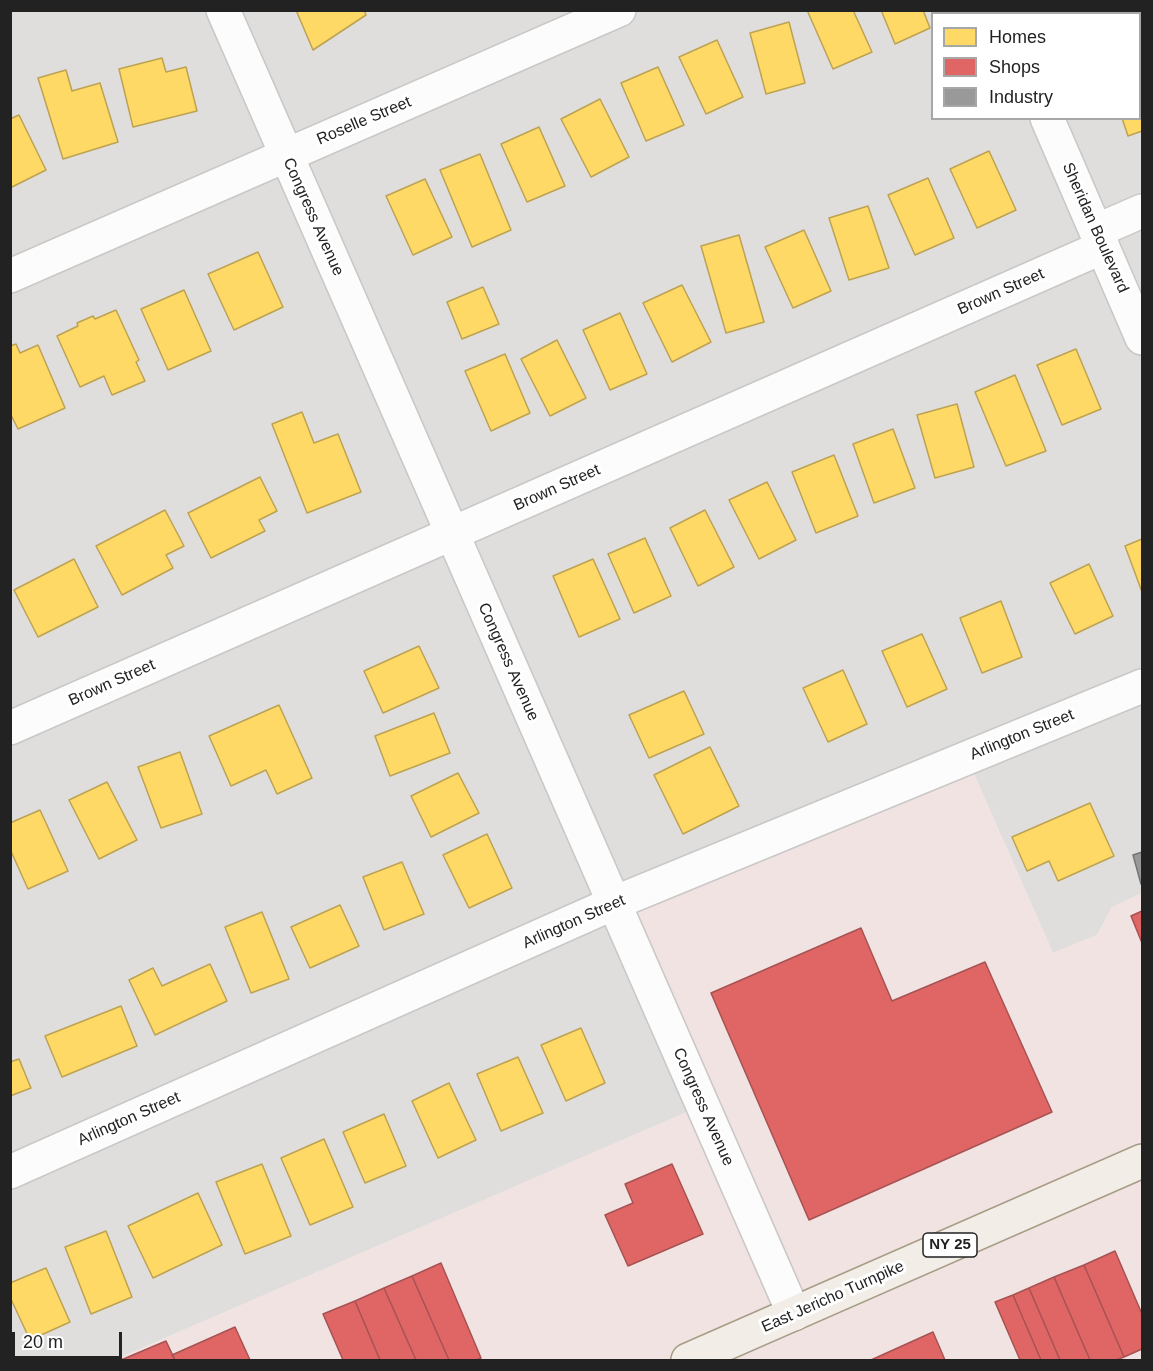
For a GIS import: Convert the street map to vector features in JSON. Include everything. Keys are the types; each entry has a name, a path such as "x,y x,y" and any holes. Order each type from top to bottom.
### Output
{"main road":[{"name":"East Jericho Turnpike","path":"688,1360 1143,1161"}],"street":[{"name":"Congress Avenue","path":"223,10 794,1314"},
{"name":"Roselle Street","path":"10,276 619,10"},
{"name":"Sheridan Boulevard","path":"1048,120 1143,338"},
{"name":"Brown Street","path":"10,728 452,534 1099,239 1143,211"},
{"name":"Arlington Street","path":"10,1172 614,903 1143,686"}],"shaded area":[{"path":"10,11 1142,11 1142,893 1112,907 1097,935 1053,953 970,765 706,1104 114,1360 11,1360"},
{"path":"970,765 1053,953 1097,935 1112,907 1142,893 1142,1360 114,1360 705,1104 625,916"}],"building: Homes":[{"path":"296,10 364,10 366,15 313,50"},
{"path":"807,10 853,10 872,52 833,69"},
{"path":"881,10 923,10 930,28 895,44"},
{"path":"1132,10 1132,12 1112,12"},
{"path":"789,22 805,83 766,94 750,33"},
{"path":"1141,38 1142,131 1128,136 1123,120 1141,120"},
{"path":"717,40 743,97 706,114 679,57"},
{"path":"162,58 166,72 186,67 197,111 133,127 119,69"},
{"path":"658,67 684,125 646,141 621,83"},
{"path":"66,70 72,91 100,83 118,142 63,159 38,78"},
{"path":"600,99 629,157 591,177 561,119"},
{"path":"19,115 46,170 10,188 10,119"},
{"path":"539,127 565,186 527,202 501,144"},
{"path":"989,151 1016,210 977,228 950,169"},
{"path":"480,154 511,230 472,247 440,170"},
{"path":"928,178 954,238 915,255 888,195"},
{"path":"425,179 452,237 413,255 386,196"},
{"path":"868,206 889,268 849,280 829,218"},
{"path":"804,230 831,291 793,308 765,247"},
{"path":"739,235 764,322 726,333 701,246"},
{"path":"258,252 283,307 234,330 208,274"},
{"path":"682,285 711,342 672,362 643,303"},
{"path":"483,287 499,324 462,339 447,302"},
{"path":"184,290 211,351 168,370 141,309"},
{"path":"116,310 139,360 136,362 145,381 112,395 104,376 80,387 57,336 78,326 77,323 93,316 95,319"},
{"path":"620,313 647,374 610,390 583,330"},
{"path":"557,340 586,398 550,416 521,359"},
{"path":"16,344 20,353 38,345 65,408 18,429 10,413 10,346"},
{"path":"1076,349 1101,409 1062,425 1037,365"},
{"path":"505,354 530,413 491,431 465,371"},
{"path":"1015,375 1046,451 1006,466 975,392"},
{"path":"957,404 974,467 935,478 917,415"},
{"path":"302,412 314,443 338,434 361,492 307,513 272,424"},
{"path":"893,429 915,488 874,503 853,444"},
{"path":"834,455 858,516 816,533 792,472"},
{"path":"260,477 277,511 259,520 265,531 211,558 188,513"},
{"path":"767,482 796,540 759,559 729,500"},
{"path":"165,510 184,546 166,555 173,568 122,595 96,546"},
{"path":"705,510 734,567 698,586 670,528"},
{"path":"645,538 671,596 634,613 608,554"},
{"path":"1142,539 1142,592 1125,546"},
{"path":"74,559 98,607 38,637 14,590"},
{"path":"593,559 620,619 579,637 553,576"},
{"path":"1089,564 1113,616 1075,634 1050,583"},
{"path":"1001,601 1022,657 982,673 960,618"},
{"path":"922,634 947,689 907,707 882,651"},
{"path":"419,646 439,688 383,713 364,671"},
{"path":"843,670 867,724 828,742 803,688"},
{"path":"684,691 704,734 649,758 629,715"},
{"path":"279,705 312,778 277,794 266,770 231,786 209,736"},
{"path":"434,713 450,753 390,776 375,736"},
{"path":"710,747 739,806 683,834 654,775"},
{"path":"180,752 202,814 161,828 138,767"},
{"path":"458,773 479,813 431,837 411,796"},
{"path":"107,782 137,840 99,859 69,800"},
{"path":"1090,803 1114,856 1058,881 1049,861 1027,871 1012,837"},
{"path":"40,810 68,871 28,889 10,849 10,823"},
{"path":"487,834 512,888 469,908 443,855"},
{"path":"402,862 424,914 384,930 363,877"},
{"path":"340,905 359,946 310,968 291,927"},
{"path":"262,912 289,979 251,993 225,927"},
{"path":"210,964 227,1001 155,1035 129,980 153,968 162,986"},
{"path":"121,1006 137,1046 62,1077 45,1036"},
{"path":"581,1028 605,1083 566,1101 541,1045"},
{"path":"518,1057 543,1113 501,1131 477,1074"},
{"path":"19,1059 31,1088 10,1096 10,1062"},
{"path":"449,1083 476,1140 438,1158 412,1101"},
{"path":"384,1114 406,1166 365,1183 343,1132"},
{"path":"324,1139 353,1207 310,1225 281,1158"},
{"path":"262,1164 291,1236 245,1254 216,1182"},
{"path":"198,1193 222,1245 153,1278 128,1226"},
{"path":"106,1231 132,1297 91,1314 65,1247"},
{"path":"46,1268 70,1322 30,1340 10,1297 10,1283"}],"building: Shops":[{"path":"1142,911 1142,943 1131,916"},
{"path":"861,928 892,1001 985,962 1052,1112 809,1220 711,993"},
{"path":"672,1164 703,1234 628,1266 605,1215 633,1203 625,1184"},
{"path":"1115,1251 1142,1314 1142,1349 1124,1357 1084,1265"},
{"path":"441,1263 481,1358 476,1360 449,1360 412,1276"},
{"path":"1084,1265 1124,1357 1116,1360 1090,1360 1054,1277"},
{"path":"412,1276 449,1360 416,1360 384,1288"},
{"path":"1054,1277 1090,1360 1060,1360 1029,1288"},
{"path":"384,1288 416,1360 380,1360 355,1301"},
{"path":"1029,1288 1060,1360 1041,1360 1013,1295"},
{"path":"1013,1295 1041,1360 1020,1360 995,1302"},
{"path":"355,1301 380,1360 343,1360 323,1314"},
{"path":"235,1327 250,1360 175,1360 172,1355"},
{"path":"933,1332 945,1360 871,1360"},
{"path":"166,1341 175,1360 121,1360"}],"building: Industry":[{"path":"1142,852 1142,884 1141,884 1133,855"}]}
